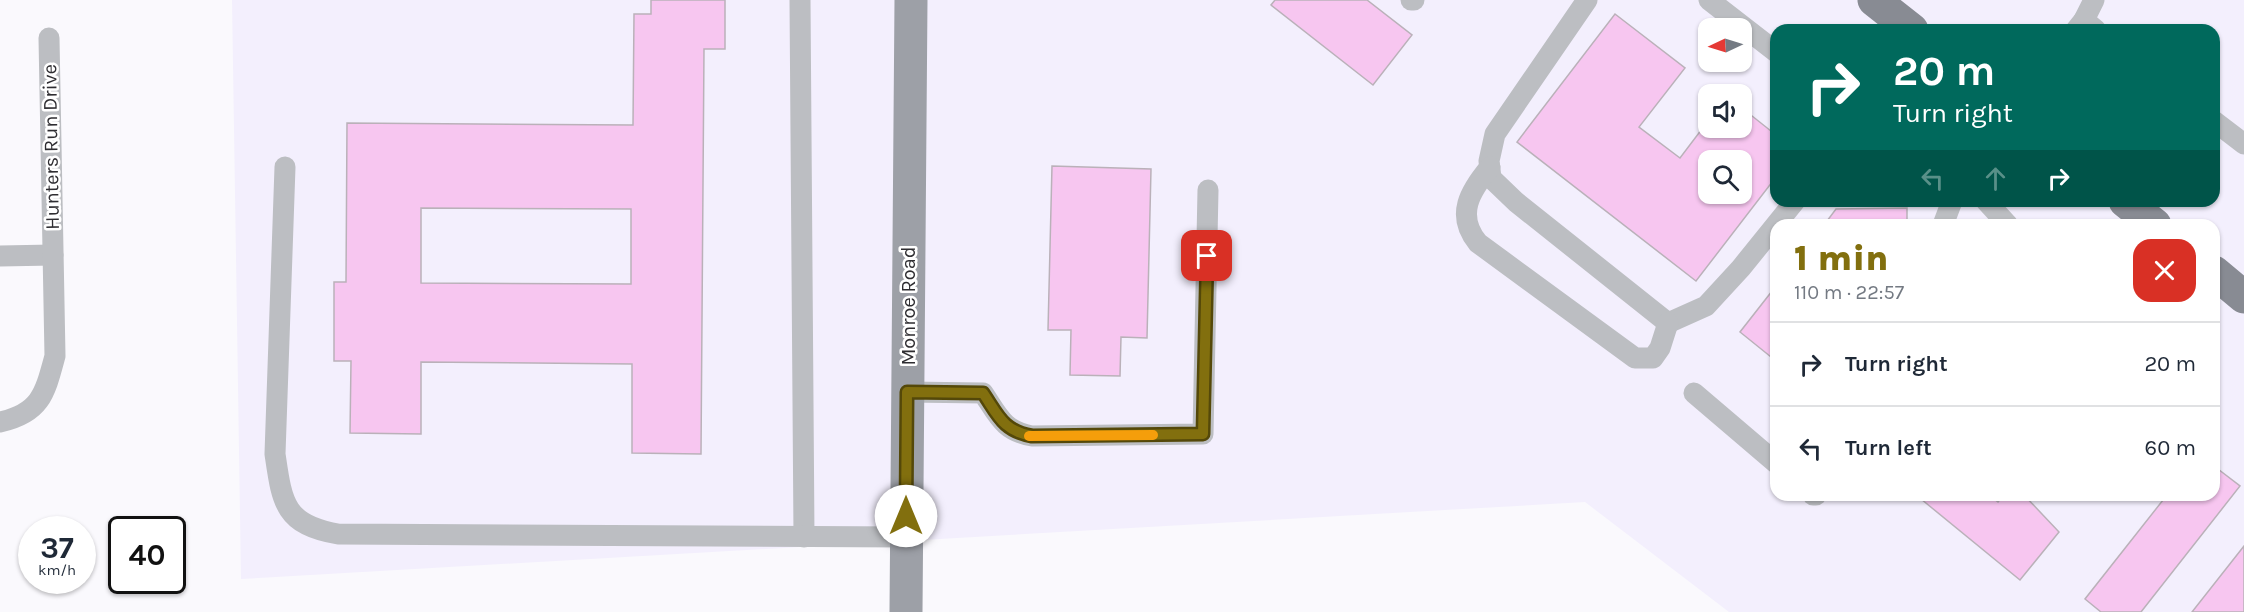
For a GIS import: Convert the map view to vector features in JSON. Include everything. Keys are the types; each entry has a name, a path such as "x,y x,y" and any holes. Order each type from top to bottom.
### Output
{"main road":[{"path":"1874,0 1904,24"},
{"path":"2132,207 2148,219"},
{"path":"2220,277 2244,297"}],"street":[{"name":"Monroe Road","path":"906,612 911,0"}],"lane":[{"path":"800,0 804,537"},
{"path":"1587,0 1495,134 1490,167 1491,178 1516,202 1668,322"},
{"path":"1710,0 1770,47"},
{"path":"2086,24 2094,0"},
{"name":"Hunters Run Drive","path":"0,422 20,418 45,394 55,356 49,38"},
{"path":"2220,126 2244,144"},
{"path":"285,167 275,454 281,495 294,517 314,530 338,534 906,537"},
{"path":"1490,167 1472,188 1467,207 1468,231 1478,243 1635,358 1653,358 1660,348 1668,322"},
{"path":"907,392 983,393 1002,422 1014,433 1032,436 1203,434 1208,190"},
{"path":"1780,219 1790,207"},
{"path":"1994,207 2003,219"},
{"path":"1668,322 1706,306 1770,232"},
{"name":"Hunters Run Drive","path":"0,256 53,255"},
{"path":"1694,393 1770,458"}],"shaded area":[{"path":"232,0 2244,0 2244,612 1729,612 1585,502 241,579"}],"building":[{"path":"651,0 725,0 725,49 704,49 701,454 632,453 632,364 421,362 421,434 350,433 351,361 334,361 334,282 346,282 347,123 633,125 634,14 651,14","holes":["421,208 631,209 631,284 421,283"]},
{"path":"1275,0 1367,0 1412,35 1373,85 1271,5"},
{"path":"1615,14 1685,68 1639,127 1680,158 1698,134 1698,138 1752,138 1752,116 1770,130 1770,185 1696,281 1517,142"},
{"path":"1052,166 1151,169 1147,338 1121,337 1120,376 1070,375 1071,330 1048,330"},
{"path":"1907,208 1907,219 1828,219 1836,209"},
{"path":"1770,294 1770,356 1740,332"},
{"path":"2220,471 2240,486 2141,612 2101,612 2085,599 2162,501 2220,501"},
{"path":"1923,501 2030,501 2059,532 2020,580"},
{"path":"2244,546 2244,612 2192,612"}],"slow traffic":[{"path":"1029,436 1153,435"}],"route":[{"path":"906,516 907,392 983,393 1002,422 1014,433 1032,436 1203,434 1207,256"}]}
